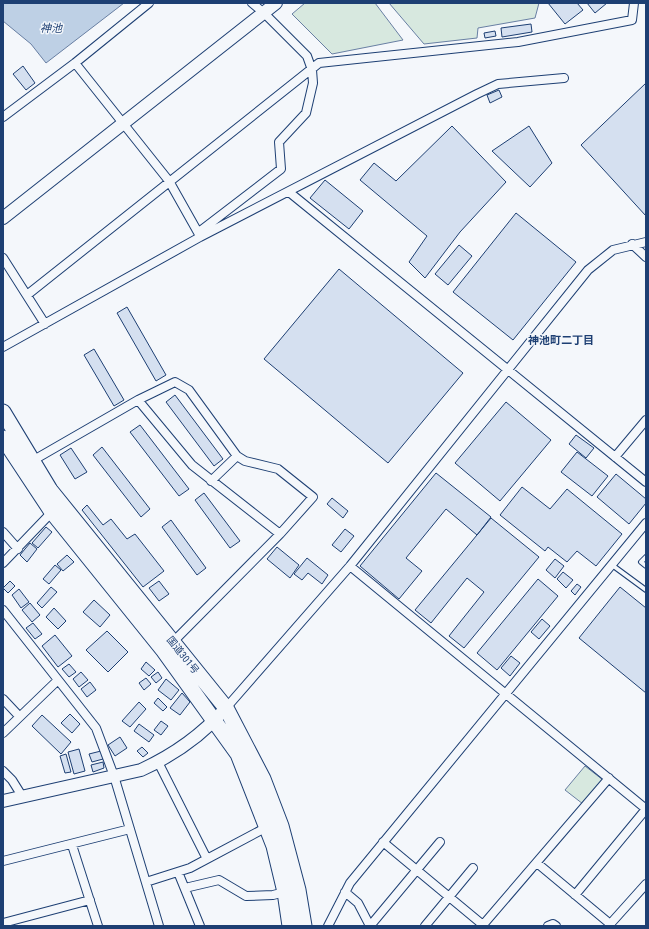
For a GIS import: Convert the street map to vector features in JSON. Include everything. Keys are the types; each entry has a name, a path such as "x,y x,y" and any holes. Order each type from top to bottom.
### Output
{"highway":[{"name":"国道301号","path":"3,412 50,490 226,708 263,779 281,826 298,890 304,926"},
{"name":"国道301号","path":"3,438 52,512 164,651 238,754 267,827 285,892 290,926"}],"street":[{"path":"5,112 75,63 149,3"},
{"path":"200,234 281,169 279,142 306,113 313,82 312,70 307,56 252,3"},
{"path":"3,218 276,3"},
{"path":"27,295 169,181 320,63 518,42 632,20 634,3"},
{"path":"75,63 169,181 200,234"},
{"path":"3,347 200,234 289,192 498,84 564,78"},
{"path":"289,192 507,371 646,482"},
{"path":"3,801 141,770 158,762 189,742 214,722 350,566 588,270 613,250 632,244 646,242"},
{"path":"632,244 646,256"},
{"path":"3,258 45,324"},
{"path":"32,461 138,400 175,382 189,390 238,456 245,461 278,469 313,497 280,534 172,642"},
{"path":"138,400 192,465 280,534"},
{"path":"615,457 646,420"},
{"path":"211,481 238,456"},
{"path":"3,563 52,512"},
{"path":"328,926 350,883 646,523"},
{"path":"3,532 18,549"},
{"path":"350,566 646,809 575,894"},
{"path":"3,610 96,728 114,776 160,926"},
{"path":"3,733 58,680"},
{"path":"3,699 19,716"},
{"path":"158,762 207,859"},
{"path":"3,771 12,780 22,796"},
{"path":"383,842 482,925 609,778"},
{"path":"146,882 190,868 267,827"},
{"path":"3,861 130,830"},
{"path":"345,892 358,903 370,926 418,871 440,842"},
{"path":"72,845 98,926"},
{"path":"537,863 610,923 646,884"},
{"path":"425,926 473,868"},
{"path":"178,872 200,926"},
{"path":"185,888 218,880 246,896 273,895 285,892"},
{"path":"3,923 90,900"},
{"path":"548,926 553,924 556,926"}],"lane":[{"path":"646,557 641,562 646,566"},
{"path":"612,565 646,590"}],"shaded area":[{"path":"305,3 375,3 403,40 332,54 292,14"},
{"path":"389,3 539,3 535,18 478,28 477,38 424,44"},
{"path":"585,766 603,780 583,804 565,790"}],"water":[{"name":"神池","path":"3,3 124,3 46,63 31,44 3,21"}],"building":[{"path":"548,3 577,3 583,10 565,24"},
{"path":"587,3 607,3 595,13"},
{"path":"531,24 532,32 502,37 501,28"},
{"path":"495,31 496,36 485,38 484,33"},
{"path":"23,66 35,83 26,90 13,74"},
{"path":"646,83 646,216 581,145"},
{"path":"499,90 502,97 490,103 487,95"},
{"path":"452,126 506,182 460,232 425,278 409,262 427,236 360,180 374,163 396,181"},
{"path":"529,126 552,163 530,187 492,151"},
{"path":"325,180 363,211 349,229 310,198"},
{"path":"516,213 576,262 513,340 453,292"},
{"path":"459,245 472,256 448,285 435,274"},
{"path":"339,269 463,373 388,463 264,359"},
{"path":"127,307 166,375 156,381 117,313"},
{"path":"94,349 124,400 114,406 84,355"},
{"path":"175,395 223,459 214,466 166,402"},
{"path":"506,402 551,440 500,501 455,463"},
{"path":"140,425 189,489 179,496 130,432"},
{"path":"576,435 594,448 586,458 569,444"},
{"path":"102,447 150,509 141,517 93,455"},
{"path":"71,448 87,472 75,479 60,455"},
{"path":"577,452 608,476 592,496 561,472"},
{"path":"436,473 491,517 477,535 446,509 406,558 422,571 399,599 360,566"},
{"path":"616,474 646,499 646,503 629,524 597,497"},
{"path":"522,487 550,509 567,489 622,534 596,566 577,551 567,562 548,547 545,551 500,515"},
{"path":"204,493 240,541 230,548 195,500"},
{"path":"332,498 348,511 343,518 327,504"},
{"path":"87,505 103,525 111,519 127,539 135,534 164,571 143,587 82,510"},
{"path":"491,518 539,557 464,648 449,636 484,592 467,578 431,623 415,610"},
{"path":"171,520 206,568 197,575 162,527"},
{"path":"46,527 52,532 38,548 32,543"},
{"path":"345,529 354,536 341,552 332,545"},
{"path":"30,543 37,549 27,562 20,555"},
{"path":"277,547 299,565 290,578 267,559"},
{"path":"67,555 74,562 63,571 57,564"},
{"path":"307,558 328,575 322,584 308,573 302,580 294,574"},
{"path":"555,559 564,566 555,578 546,570"},
{"path":"55,565 61,570 49,584 43,579"},
{"path":"563,572 573,580 566,588 557,579"},
{"path":"538,579 558,596 497,670 477,653"},
{"path":"10,581 15,586 8,593 3,588"},
{"path":"159,581 169,594 159,601 149,588"},
{"path":"577,584 581,587 575,595 571,591"},
{"path":"51,587 57,592 42,608 37,603"},
{"path":"620,587 646,608 646,693 579,638"},
{"path":"19,589 29,602 21,608 12,595"},
{"path":"94,600 110,615 100,627 83,612"},
{"path":"30,603 40,615 32,622 22,610"},
{"path":"54,608 66,621 58,629 46,617"},
{"path":"542,619 550,626 539,639 531,632"},
{"path":"33,623 42,634 35,639 26,628"},
{"path":"107,631 128,652 108,672 86,650"},
{"path":"55,635 72,656 58,667 42,646"},
{"path":"511,656 520,663 510,676 501,668"},
{"path":"146,662 155,670 149,676 141,669"},
{"path":"69,664 76,672 69,677 62,669"},
{"path":"81,672 88,680 79,687 73,679"},
{"path":"158,672 162,678 156,683 151,677"},
{"path":"146,678 151,684 144,690 139,683"},
{"path":"166,679 179,690 171,700 158,690"},
{"path":"90,682 96,690 87,697 81,689"},
{"path":"182,693 190,702 180,715 170,708"},
{"path":"158,698 167,707 163,711 154,703"},
{"path":"139,702 146,709 130,727 122,721"},
{"path":"70,714 80,724 72,733 61,723"},
{"path":"42,715 71,742 61,754 32,726"},
{"path":"161,721 168,726 161,735 154,730"},
{"path":"139,724 154,735 149,742 134,731"},
{"path":"120,737 127,748 115,756 108,745"},
{"path":"142,747 148,753 143,757 137,751"},
{"path":"79,749 85,771 74,774 68,752"},
{"path":"101,751 103,759 92,762 89,754"},
{"path":"66,754 71,772 65,773 60,756"},
{"path":"103,762 104,768 93,772 91,765"}],"district":[{"name":"神池町二丁目","path":"561,340"}]}
